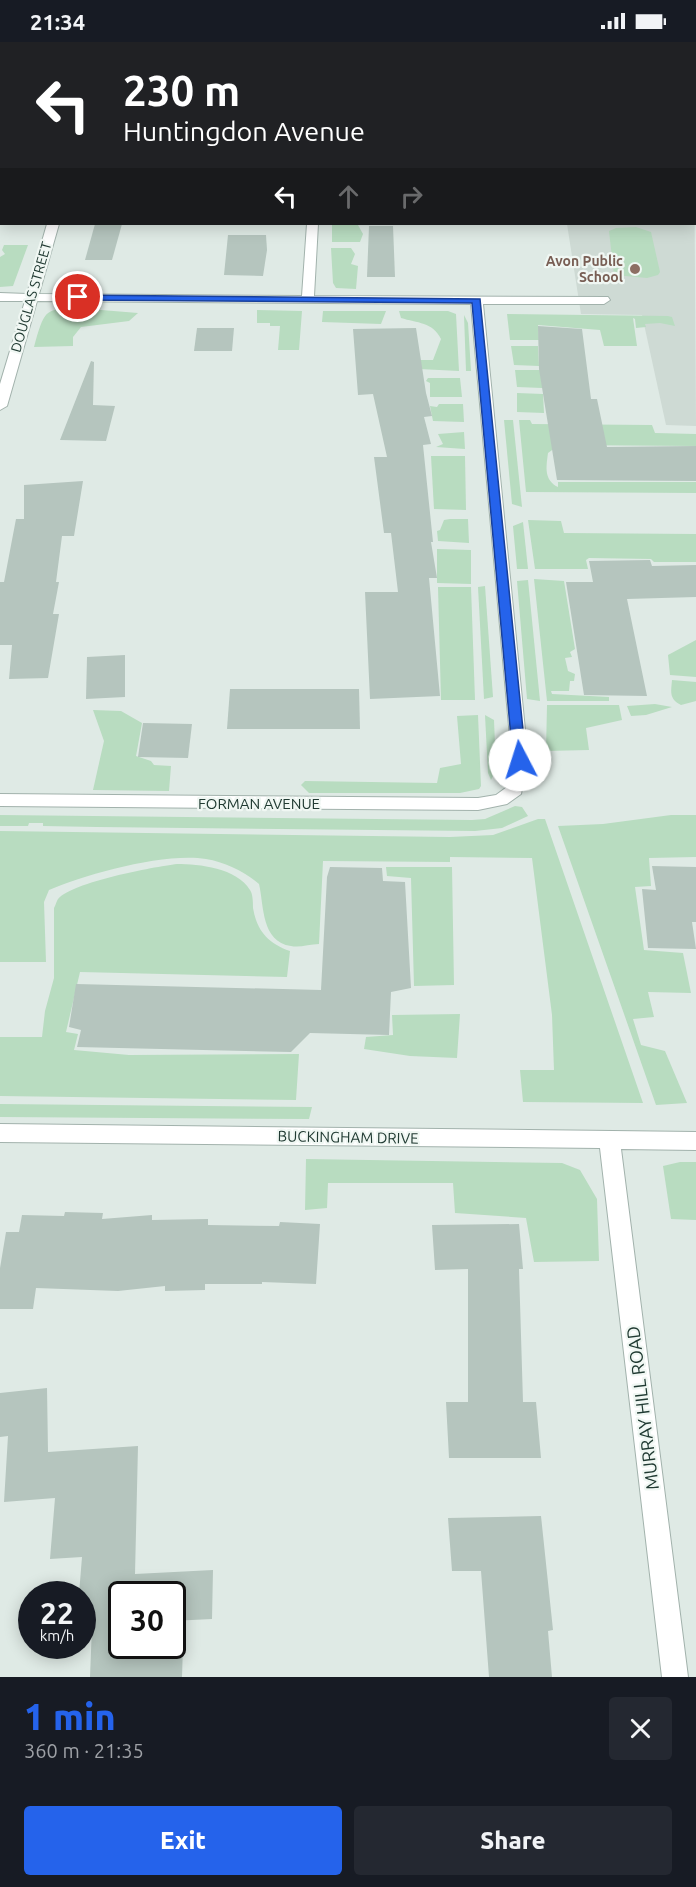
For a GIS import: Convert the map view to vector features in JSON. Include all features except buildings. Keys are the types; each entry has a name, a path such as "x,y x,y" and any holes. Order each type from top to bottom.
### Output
{"street":[{"name":"DOUGLAS STREET","path":"0,406 53,225"},
{"path":"308,299 313,225"},
{"path":"0,297 603,300"},
{"name":"FORMAN AVENUE","path":"0,800 478,804 501,800 515,790 520,760 477,301"},
{"name":"BUCKINGHAM DRIVE","path":"0,1133 696,1141"},
{"name":"MURRAY HILL ROAD","path":"609,1140 675,1677"}],"shaded area":[{"name":"Avon Public School","path":"567,225 695,225 696,426 666,425 642,315 581,314"}],"green space":[{"path":"332,225 358,225 363,234 360,242 332,242"},
{"path":"636,227 651,232 660,272 658,275 647,278 614,275 609,231 616,228"},
{"path":"4,245 28,245 13,286 0,287 0,257 5,254 2,250"},
{"path":"331,248 351,248 355,254 351,264 358,266 356,289 336,288 333,283"},
{"path":"64,309 138,313 129,321 81,327 73,337 73,346 34,347 45,316 50,312"},
{"path":"257,310 302,311 299,350 278,350 280,326 257,323"},
{"path":"323,311 386,311 381,324 322,322"},
{"path":"399,311 448,311 456,314 459,371 419,369 418,360 433,360 441,339 438,333 429,326 401,318"},
{"path":"507,314 668,316 672,317 675,326 660,323 645,324 646,327 636,328 633,318 637,346 604,346 600,330 538,325 539,340 510,340"},
{"path":"464,315 468,323 471,371 466,371"},
{"path":"511,346 538,346 539,366 514,365"},
{"path":"515,370 542,370 542,388 517,387"},
{"path":"428,378 460,378 462,397 430,397 430,383 426,381"},
{"path":"517,393 543,394 544,413 517,412"},
{"path":"439,404 463,404 464,422 433,421 430,406 437,407"},
{"path":"504,420 513,420 522,507 512,504"},
{"path":"519,420 530,420 532,424 652,425 655,433 696,434 696,446 559,445 548,453 547,469 550,481 558,487 558,482 696,482 696,493 526,492"},
{"path":"464,432 465,449 436,447 443,444 438,434"},
{"path":"431,456 465,456 466,510 434,509"},
{"path":"468,519 469,543 438,541 437,531 440,530 444,520"},
{"path":"528,520 561,521 564,533 696,534 696,562 589,558 586,560 588,569 535,569"},
{"path":"523,522 528,569 517,569 513,526"},
{"path":"437,549 471,550 471,584 437,583"},
{"path":"534,579 564,581 575,649 570,652 572,657 565,658 568,671 575,674 574,681 570,681 569,691 551,691 552,694 609,697 609,701 547,701"},
{"path":"528,580 540,701 527,699 517,581"},
{"path":"485,586 493,697 484,699 478,587"},
{"path":"438,587 471,587 475,700 441,700"},
{"path":"696,640 696,677 670,675 668,655"},
{"path":"672,680 696,682 696,701 681,705 677,703 672,695"},
{"path":"655,704 672,707 646,715 631,716 627,706"},
{"path":"547,705 619,705 622,720 586,728 589,750 546,751"},
{"path":"93,710 121,711 142,723 136,756 151,761 154,765 171,766 169,791 93,790 104,741"},
{"path":"478,715 481,786 479,789 460,793 309,793 301,785 305,781 437,783 440,768 461,764 457,716"},
{"path":"485,715 494,720 496,770 491,780 488,773"},
{"path":"515,806 522,807 528,816 502,828 475,831 43,826 43,823 29,823 28,826 0,826 0,815 472,820 485,819"},
{"path":"671,815 696,815 696,857 649,858 651,886 635,887 644,950 683,953 691,993 648,992 654,1017 633,1019 641,1045 665,1051 687,1103 656,1105 558,826 603,824"},
{"path":"538,819 545,819 643,1103 523,1102 520,1070 554,1070 552,1015 532,858 450,857 450,862 323,861 319,944 297,947 281,943 269,930 263,912 259,884 227,865 206,859 189,858 126,866 83,877 49,890 44,902 46,962 0,962 0,831 450,837 493,835"},
{"path":"177,864 217,869 227,872 244,883 252,894 255,916 261,930 270,940 290,951 287,977 80,972 66,1032 78,1034 74,1050 129,1055 299,1054 296,1100 0,1096 0,1037 42,1037 45,1011 54,978 54,908 58,899 66,893 96,881"},
{"path":"386,867 452,867 454,985 414,986 411,878 387,876"},
{"path":"460,1014 457,1058 410,1056 364,1049 366,1037 393,1035 392,1015"},
{"path":"0,1104 312,1107 309,1119 0,1117"},
{"path":"306,1159 562,1163 580,1170 597,1199 599,1261 534,1262 526,1218 455,1213 453,1183 328,1183 327,1208 305,1210"},
{"path":"680,1162 696,1162 696,1220 671,1219 663,1166"}],"place":[{"name":"Avon Public School","path":"635,269"}],"route":[{"path":"78,297 477,301 520,760"}]}
